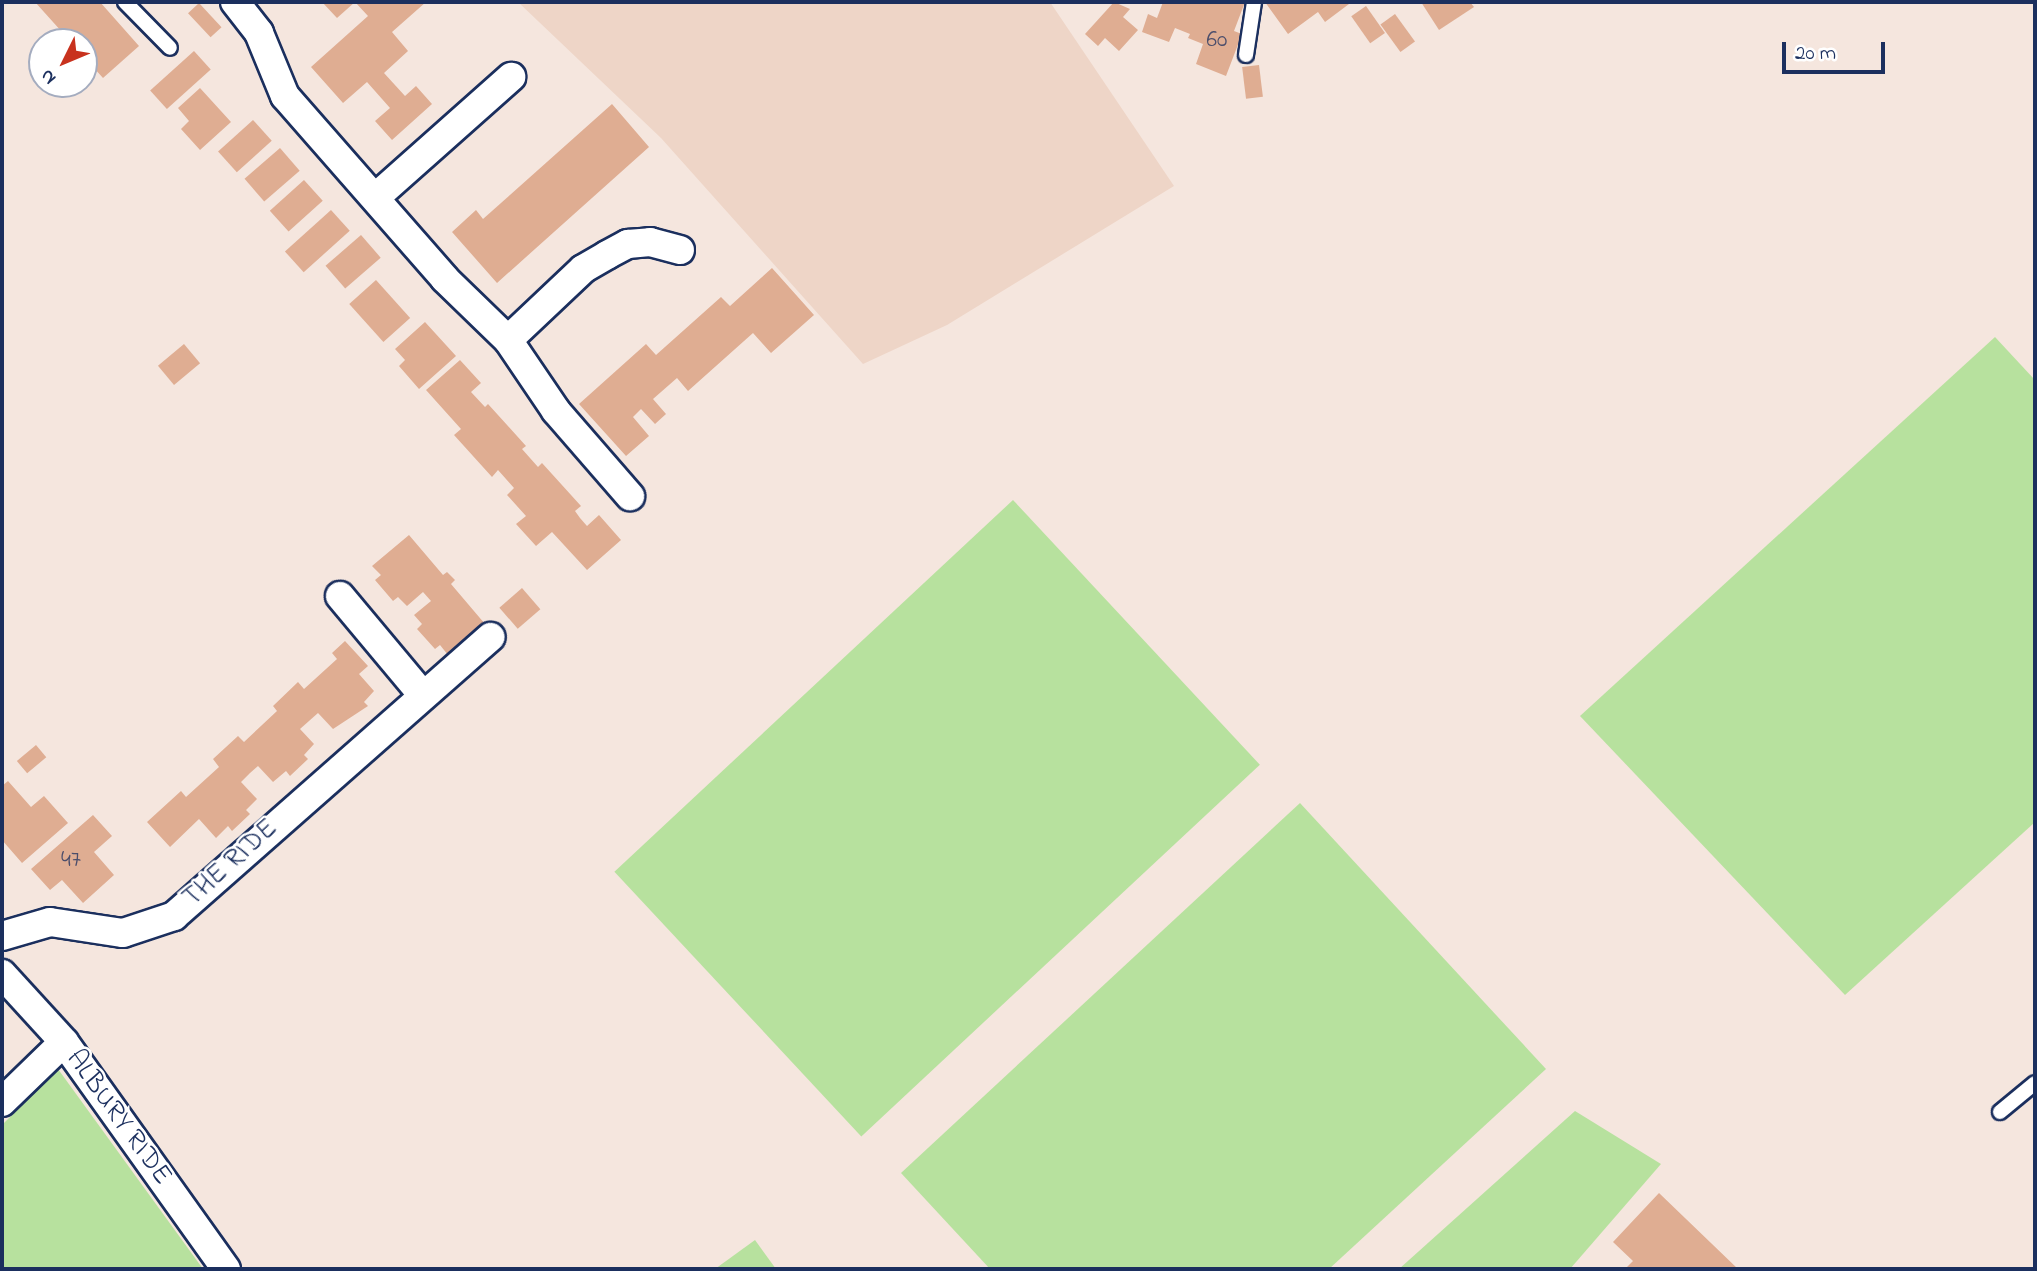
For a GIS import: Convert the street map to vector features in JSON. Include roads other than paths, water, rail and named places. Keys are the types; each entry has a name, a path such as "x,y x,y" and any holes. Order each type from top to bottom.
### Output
{"street":[{"path":"236,2 259,33 285,96 445,279 508,340 556,411 630,496"},
{"path":"376,197 511,77"},
{"path":"508,340 583,269 628,244 650,242 680,250"},
{"path":"340,596 422,694"},
{"name":"THE RIDE","path":"2,936 50,922 123,933 174,916 422,694 491,637"},
{"name":"ALBURY RIDE","path":"2,974 64,1042 226,1269"},
{"path":"2,1102 64,1042"}],"lane":[{"path":"125,2 170,48"},
{"path":"1245,55 1254,2"},
{"path":"2000,1112 2035,1083"}]}
